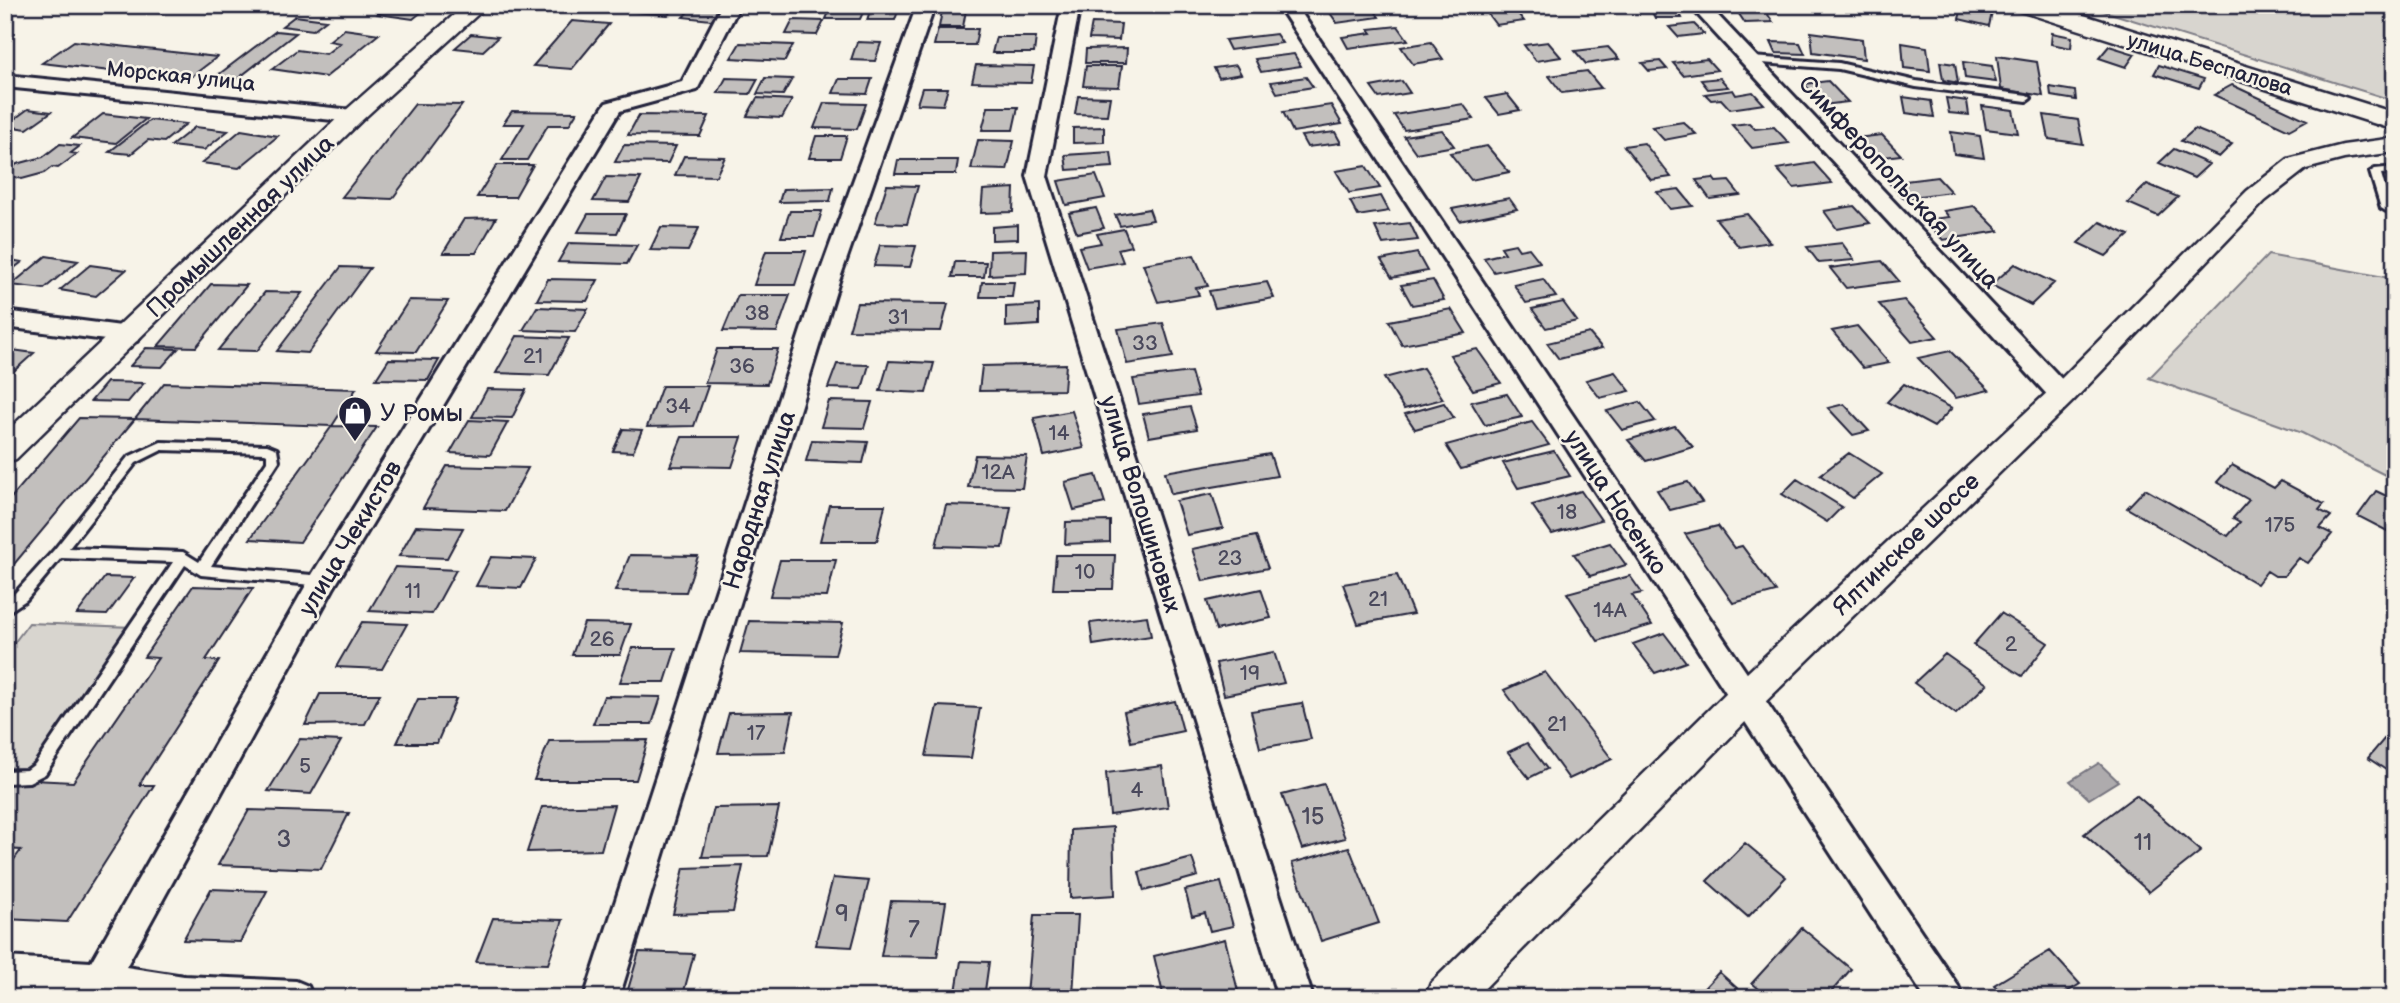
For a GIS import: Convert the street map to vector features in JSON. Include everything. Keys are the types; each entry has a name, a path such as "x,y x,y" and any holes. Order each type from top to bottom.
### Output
{"main road":[{"name":"улица Беспалова","path":"2026,5 2364,112 2390,146"}],"street":[{"name":"Промышленная улица","path":"5,451 129,335 353,116 478,5"},
{"name":"улица Чекистов","path":"100,980 323,581 613,107 690,86 731,5"},
{"name":"Народная улица","path":"601,998 828,281 926,5"},
{"name":"улица Волошиновых","path":"1071,5 1037,176 1296,998"},
{"name":"улица Носенко","path":"1287,5 1946,998"},
{"name":"Симферопольская улица","path":"1698,5 2062,395"},
{"name":"Морская улица","path":"5,81 353,116"},
{"name":"Ялтинское шоссе","path":"1446,998 1745,698 2062,395 2256,196 2297,164 2390,146"},
{"path":"5,319 129,335"},
{"path":"5,974 100,980 183,996 296,998"}],"lane":[{"path":"1751,60 1839,66 1916,83 2027,98"},
{"path":"2386,208 2375,172 2390,146"},
{"path":"5,609 21,596 132,460 141,454 161,446 267,449 273,452 273,461 201,570"},
{"path":"58,553 183,557 201,570 323,581"},
{"path":"5,776 29,776 40,769 183,557"}],"shaded area":[{"path":"2084,5 2395,5 2395,101"},
{"path":"2268,255 2395,279 2395,480 2302,433 2149,378"},
{"path":"29,623 132,627 30,769 5,767 5,655"},
{"path":"2099,763 2118,781 2089,799 2070,781"}],"building":[{"path":"132,5 173,5 161,13 127,8"},
{"path":"389,5 430,5 413,19 378,14"},
{"path":"603,5 676,5 668,15 599,9"},
{"path":"694,5 722,5 711,20 683,17"},
{"path":"872,5 900,5 895,20 867,20"},
{"path":"1103,5 1146,5 1145,11 1102,10"},
{"path":"1205,5 1259,5 1260,8 1205,10"},
{"path":"1371,5 1379,17 1337,23 1326,7"},
{"path":"1481,5 1511,5 1524,21 1496,25"},
{"path":"1649,6 1676,6 1682,18 1655,18"},
{"path":"1762,6 1773,22 1745,23 1735,8"},
{"path":"831,7 865,8 860,19 826,19"},
{"path":"1962,7 1992,13 1989,26 1959,19"},
{"path":"966,10 963,27 939,27 942,11"},
{"path":"295,16 326,20 313,30 282,26"},
{"path":"793,20 824,21 817,35 786,34"},
{"path":"572,21 609,24 572,69 533,66"},
{"path":"1092,23 1121,24 1119,40 1089,39"},
{"path":"1694,24 1704,34 1678,37 1669,27"},
{"path":"1398,26 1408,40 1348,48 1342,37 1372,33 1369,29"},
{"path":"344,29 379,34 326,77 272,69 297,50 326,54 340,43 329,41"},
{"path":"938,29 978,29 975,45 934,45"},
{"path":"276,31 296,33 231,84 210,81"},
{"path":"1811,32 1862,39 1864,59 1813,52"},
{"path":"2052,33 2072,37 2071,48 2051,44"},
{"path":"471,34 498,37 483,51 455,48"},
{"path":"1276,34 1282,43 1230,50 1225,40"},
{"path":"996,37 1036,37 1034,53 992,53"},
{"path":"74,41 217,57 187,80 42,63"},
{"path":"857,42 881,43 875,61 851,60"},
{"path":"1431,42 1443,59 1413,64 1401,47"},
{"path":"1548,42 1561,57 1536,61 1524,45"},
{"path":"1771,42 1800,43 1805,54 1776,53"},
{"path":"740,43 793,45 785,61 731,58"},
{"path":"1902,43 1927,47 1930,71 1904,68"},
{"path":"2109,46 2135,54 2126,67 2099,58"},
{"path":"1608,47 1619,59 1586,64 1575,51"},
{"path":"1127,48 1126,63 1085,63 1086,49"},
{"path":"1294,54 1301,66 1261,72 1255,59"},
{"path":"1997,56 2037,62 2043,96 2001,89"},
{"path":"1707,59 1717,70 1683,75 1673,63"},
{"path":"1660,61 1667,69 1649,71 1642,63"},
{"path":"1940,62 1955,64 1958,83 1943,80"},
{"path":"1963,62 1992,66 1996,82 1965,78"},
{"path":"976,65 1034,66 1031,83 972,82"},
{"path":"1236,65 1241,74 1219,78 1214,68"},
{"path":"2159,65 2204,79 2199,88 2154,74"},
{"path":"1086,66 1122,66 1119,87 1083,86"},
{"path":"1587,71 1601,88 1562,93 1549,76"},
{"path":"1306,77 1313,87 1277,93 1271,82"},
{"path":"726,78 758,79 750,94 718,93"},
{"path":"765,78 792,79 783,95 757,94"},
{"path":"1720,78 1728,87 1708,89 1701,80"},
{"path":"839,79 872,79 867,94 833,93"},
{"path":"1402,81 1410,93 1379,98 1371,87"},
{"path":"1828,81 1848,102 1823,105 1804,84"},
{"path":"2232,85 2307,120 2289,130 2214,95"},
{"path":"2050,87 2075,91 2076,100 2051,96"},
{"path":"922,88 948,88 943,105 917,104"},
{"path":"1733,90 1736,95 1753,92 1764,104 1730,109 1721,99 1711,100 1705,94"},
{"path":"1507,94 1520,110 1499,114 1486,98"},
{"path":"1078,96 1110,97 1107,115 1075,114"},
{"path":"1903,97 1931,101 1934,117 1906,113"},
{"path":"757,98 792,100 782,118 747,116"},
{"path":"1946,98 1967,101 1969,115 1949,113"},
{"path":"824,103 866,104 857,129 814,128"},
{"path":"415,104 462,105 392,199 342,197"},
{"path":"1463,104 1474,119 1404,130 1394,115"},
{"path":"1331,105 1342,124 1293,132 1283,112"},
{"path":"1982,106 2013,110 2018,133 1986,129"},
{"path":"988,107 1018,107 1013,130 982,130"},
{"path":"28,109 51,112 27,129 5,126"},
{"path":"512,111 577,112 569,125 548,125 527,160 502,160 524,124 503,124"},
{"path":"103,114 146,119 116,143 72,138"},
{"path":"639,115 709,116 700,136 628,135"},
{"path":"2044,115 2078,120 2083,144 2049,139"},
{"path":"150,120 186,124 164,142 148,140 131,154 109,152"},
{"path":"1683,122 1696,134 1664,140 1652,127"},
{"path":"1749,123 1755,129 1774,127 1789,143 1752,148 1732,125"},
{"path":"195,127 228,131 204,150 171,146"},
{"path":"1104,127 1104,142 1073,143 1073,128"},
{"path":"2195,129 2232,144 2219,157 2181,141"},
{"path":"241,130 278,136 239,168 202,163"},
{"path":"1442,130 1454,146 1416,153 1404,136"},
{"path":"1335,132 1341,143 1307,147 1301,136"},
{"path":"1951,132 1980,136 1984,158 1954,154"},
{"path":"1882,135 1901,155 1875,158 1856,138"},
{"path":"816,136 847,136 840,158 809,158"},
{"path":"978,140 1014,141 1007,170 971,169"},
{"path":"1644,143 1671,177 1651,180 1624,146"},
{"path":"60,144 80,146 71,153 77,154 58,168 52,167 44,173 22,179 8,175 9,170 17,164 43,157"},
{"path":"624,145 676,146 668,163 615,162"},
{"path":"1487,146 1509,172 1471,180 1450,153"},
{"path":"2174,149 2209,164 2194,178 2159,163"},
{"path":"1111,152 1113,167 1067,170 1065,155"},
{"path":"684,156 725,157 716,176 675,175"},
{"path":"898,160 958,160 956,174 895,174"},
{"path":"1814,163 1832,183 1794,188 1777,169"},
{"path":"497,165 533,165 515,197 477,197"},
{"path":"1366,166 1380,188 1349,193 1336,171"},
{"path":"1096,175 1105,198 1066,205 1058,181"},
{"path":"606,177 641,178 629,202 593,201"},
{"path":"1937,177 1951,192 1904,198 1889,183"},
{"path":"1713,178 1716,182 1729,181 1740,195 1710,199 1696,180"},
{"path":"2147,184 2178,197 2158,216 2128,203"},
{"path":"887,185 918,186 907,224 875,223"},
{"path":"833,188 830,201 779,202 783,189"},
{"path":"1014,188 1013,212 981,213 983,190"},
{"path":"1679,189 1693,206 1670,209 1657,192"},
{"path":"1381,196 1389,211 1358,216 1350,201"},
{"path":"1509,198 1517,209 1460,221 1452,209"},
{"path":"1854,206 1870,223 1837,229 1824,211"},
{"path":"1974,206 1999,231 1943,240 1924,220 1949,217 1944,211"},
{"path":"1096,208 1104,228 1077,233 1069,213"},
{"path":"1149,209 1153,220 1120,226 1115,215"},
{"path":"790,211 822,211 814,237 781,237"},
{"path":"588,214 626,214 617,233 578,232"},
{"path":"1747,214 1770,242 1739,247 1716,219"},
{"path":"496,218 476,253 443,253 464,219"},
{"path":"2100,222 2129,235 2106,256 2078,243"},
{"path":"1410,223 1418,240 1383,244 1375,227"},
{"path":"1018,225 1018,239 992,240 992,227"},
{"path":"661,227 699,228 688,251 650,250"},
{"path":"1124,229 1131,246 1118,249 1123,262 1087,268 1079,247 1101,243 1097,234"},
{"path":"569,243 637,245 627,264 558,262"},
{"path":"1842,243 1854,260 1819,263 1807,247"},
{"path":"1515,244 1519,250 1529,248 1540,262 1494,272 1484,258 1505,253 1501,247"},
{"path":"880,245 916,246 910,267 874,266"},
{"path":"1027,250 1026,273 989,275 990,251"},
{"path":"766,251 806,251 795,285 754,285"},
{"path":"1417,253 1427,271 1392,278 1381,260"},
{"path":"1194,255 1208,286 1196,288 1199,295 1158,302 1143,264"},
{"path":"46,256 78,261 44,289 11,285"},
{"path":"5,259 22,262 5,275"},
{"path":"1882,261 1899,281 1846,288 1830,268"},
{"path":"955,262 986,262 984,277 952,277"},
{"path":"2015,264 2054,283 2031,305 1991,285"},
{"path":"90,265 126,270 96,296 60,290"},
{"path":"341,267 370,268 308,353 277,351"},
{"path":"548,279 598,280 587,301 537,300"},
{"path":"1543,279 1556,297 1526,303 1514,285"},
{"path":"1433,280 1444,300 1412,305 1401,285"},
{"path":"982,282 1014,282 1012,297 980,297"},
{"path":"1267,282 1274,298 1215,308 1209,291"},
{"path":"211,284 247,285 196,347 158,346"},
{"path":"265,292 302,293 257,351 218,350"},
{"path":"738,295 790,295 777,332 723,331"},
{"path":"409,300 448,301 416,352 376,351"},
{"path":"1904,300 1937,337 1912,342 1879,304"},
{"path":"1563,302 1577,321 1546,328 1532,309"},
{"path":"857,303 948,304 941,331 849,330"},
{"path":"1039,305 1039,325 1006,327 1006,307"},
{"path":"537,307 588,309 575,332 523,330"},
{"path":"1451,309 1466,333 1402,345 1389,321"},
{"path":"1163,323 1173,357 1127,364 1118,329"},
{"path":"1857,326 1889,363 1863,368 1832,331"},
{"path":"1589,333 1602,348 1559,359 1547,343"},
{"path":"517,336 569,338 549,375 496,373"},
{"path":"146,348 178,349 162,367 130,366"},
{"path":"5,349 34,353 5,379"},
{"path":"717,349 778,349 767,384 705,383"},
{"path":"1477,349 1501,383 1473,390 1450,355"},
{"path":"1950,351 1989,390 1956,398 1918,358"},
{"path":"389,359 439,360 428,380 376,379"},
{"path":"889,361 934,363 926,393 880,391"},
{"path":"837,364 869,365 862,389 828,388"},
{"path":"1066,364 1064,390 979,391 982,366"},
{"path":"1423,368 1443,399 1404,409 1384,378"},
{"path":"1191,372 1198,396 1139,404 1133,379"},
{"path":"1615,372 1630,391 1600,398 1586,380"},
{"path":"107,382 144,383 128,402 91,401"},
{"path":"164,383 356,389 332,426 135,419"},
{"path":"1904,384 1952,408 1934,427 1887,402"},
{"path":"662,386 708,386 694,426 647,427"},
{"path":"487,389 526,390 512,418 472,417"},
{"path":"1507,394 1522,417 1485,425 1471,402"},
{"path":"829,401 872,402 864,428 821,427"},
{"path":"1640,402 1655,421 1622,430 1607,411"},
{"path":"1444,403 1454,418 1415,429 1405,414"},
{"path":"1844,404 1869,431 1853,435 1828,408"},
{"path":"1190,407 1197,429 1149,437 1143,414"},
{"path":"1072,411 1084,448 1044,456 1034,418"},
{"path":"79,418 135,419 5,575 5,505"},
{"path":"469,420 508,422 490,455 450,453"},
{"path":"1532,422 1549,445 1461,469 1446,445"},
{"path":"332,426 377,427 300,542 250,539"},
{"path":"1675,426 1693,447 1646,461 1628,440"},
{"path":"623,429 642,430 633,452 613,451"},
{"path":"682,437 742,437 732,467 670,466"},
{"path":"812,440 868,442 863,463 806,461"},
{"path":"1554,451 1570,476 1518,488 1503,463"},
{"path":"1849,453 1882,474 1853,498 1820,475"},
{"path":"1270,454 1277,476 1171,494 1165,472"},
{"path":"975,455 1027,456 1022,488 968,487"},
{"path":"2232,465 2274,488 2281,481 2324,504 2319,510 2331,516 2320,528 2332,534 2308,563 2299,558 2284,576 2275,576 2267,571 2257,584 2127,508 2145,489 2228,536 2240,522 2233,518 2249,500 2217,482"},
{"path":"447,466 528,468 505,511 423,508"},
{"path":"1096,475 1105,503 1074,510 1065,482"},
{"path":"1797,479 1842,507 1827,522 1782,494"},
{"path":"1688,482 1702,502 1670,510 1657,490"},
{"path":"1581,491 1601,520 1552,534 1532,505"},
{"path":"2376,491 2395,500 2395,535 2358,516"},
{"path":"1212,494 1223,528 1187,535 1176,501"},
{"path":"829,505 885,505 877,541 820,541"},
{"path":"946,505 1011,507 1003,548 936,546"},
{"path":"1110,521 1110,542 1065,544 1066,522"},
{"path":"416,526 463,528 447,558 399,556"},
{"path":"1718,526 1734,548 1742,546 1776,592 1733,603 1685,534"},
{"path":"1256,536 1268,568 1203,581 1192,549"},
{"path":"1610,543 1626,565 1590,576 1574,554"},
{"path":"630,555 698,556 686,592 615,591"},
{"path":"1056,555 1115,555 1113,589 1053,589"},
{"path":"491,557 536,559 521,588 476,586"},
{"path":"780,560 836,560 827,597 770,596"},
{"path":"395,567 456,570 432,614 369,611"},
{"path":"1397,575 1413,614 1358,624 1343,584"},
{"path":"1630,576 1642,593 1632,595 1652,625 1598,641 1567,593"},
{"path":"105,577 134,578 107,615 77,614"},
{"path":"193,586 253,588 206,660 219,661 139,785 154,785 67,922 5,919 5,872 21,850 5,849 5,789 13,779 73,782 158,658 144,657"},
{"path":"1261,589 1271,618 1216,630 1207,601"},
{"path":"2001,613 2048,643 2022,676 1973,645"},
{"path":"1147,616 1151,636 1093,645 1090,623"},
{"path":"749,621 843,623 835,655 740,653"},
{"path":"362,622 407,624 382,669 336,667"},
{"path":"584,623 631,624 620,655 572,655"},
{"path":"1664,633 1686,662 1655,673 1633,644"},
{"path":"632,648 676,648 665,682 620,682"},
{"path":"1274,652 1284,683 1224,695 1216,663"},
{"path":"1945,654 1987,684 1956,714 1914,683"},
{"path":"1545,672 1612,759 1569,779 1504,690"},
{"path":"320,694 380,694 365,724 305,725"},
{"path":"604,696 661,697 652,724 593,724"},
{"path":"418,699 456,699 437,743 397,743"},
{"path":"1175,701 1183,731 1131,742 1124,712"},
{"path":"1302,703 1311,739 1260,748 1251,711"},
{"path":"937,706 980,708 971,758 926,756"},
{"path":"793,712 785,752 718,753 729,713"},
{"path":"2395,726 2395,776 2368,758"},
{"path":"300,739 341,741 311,794 268,791"},
{"path":"648,740 636,780 534,780 549,741"},
{"path":"1527,743 1547,769 1529,778 1508,752"},
{"path":"1162,766 1168,807 1110,815 1106,773"},
{"path":"1324,784 1345,838 1302,849 1282,795"},
{"path":"2136,795 2201,851 2149,892 2084,834"},
{"path":"614,805 601,850 527,852 542,807"},
{"path":"779,807 768,856 702,857 714,808"},
{"path":"249,810 349,813 321,869 218,865"},
{"path":"1113,827 1115,895 1070,898 1071,830"},
{"path":"1745,843 1786,877 1748,917 1707,881"},
{"path":"1349,847 1379,923 1321,941 1292,863"},
{"path":"1192,858 1198,876 1144,891 1139,872"},
{"path":"743,866 733,912 673,914 684,868"},
{"path":"833,878 869,881 852,947 815,945"},
{"path":"1221,882 1233,926 1210,931 1205,913 1192,916 1185,890"},
{"path":"211,889 267,891 240,942 183,940"},
{"path":"891,901 946,902 937,957 881,956"},
{"path":"1034,915 1078,915 1073,995 1027,995"},
{"path":"493,918 563,920 548,964 476,962"},
{"path":"1802,928 1851,969 1826,998 1769,998 1752,983"},
{"path":"1225,939 1239,995 1226,998 1164,998 1154,956"},
{"path":"2050,951 2080,984 2057,998 2006,998 1994,985"},
{"path":"639,952 694,954 683,995 627,993"},
{"path":"961,961 989,962 984,998 955,998"},
{"path":"1719,972 1748,998 1695,998"}],"place":[{"name":"У Ромы","path":"355,443"}]}
